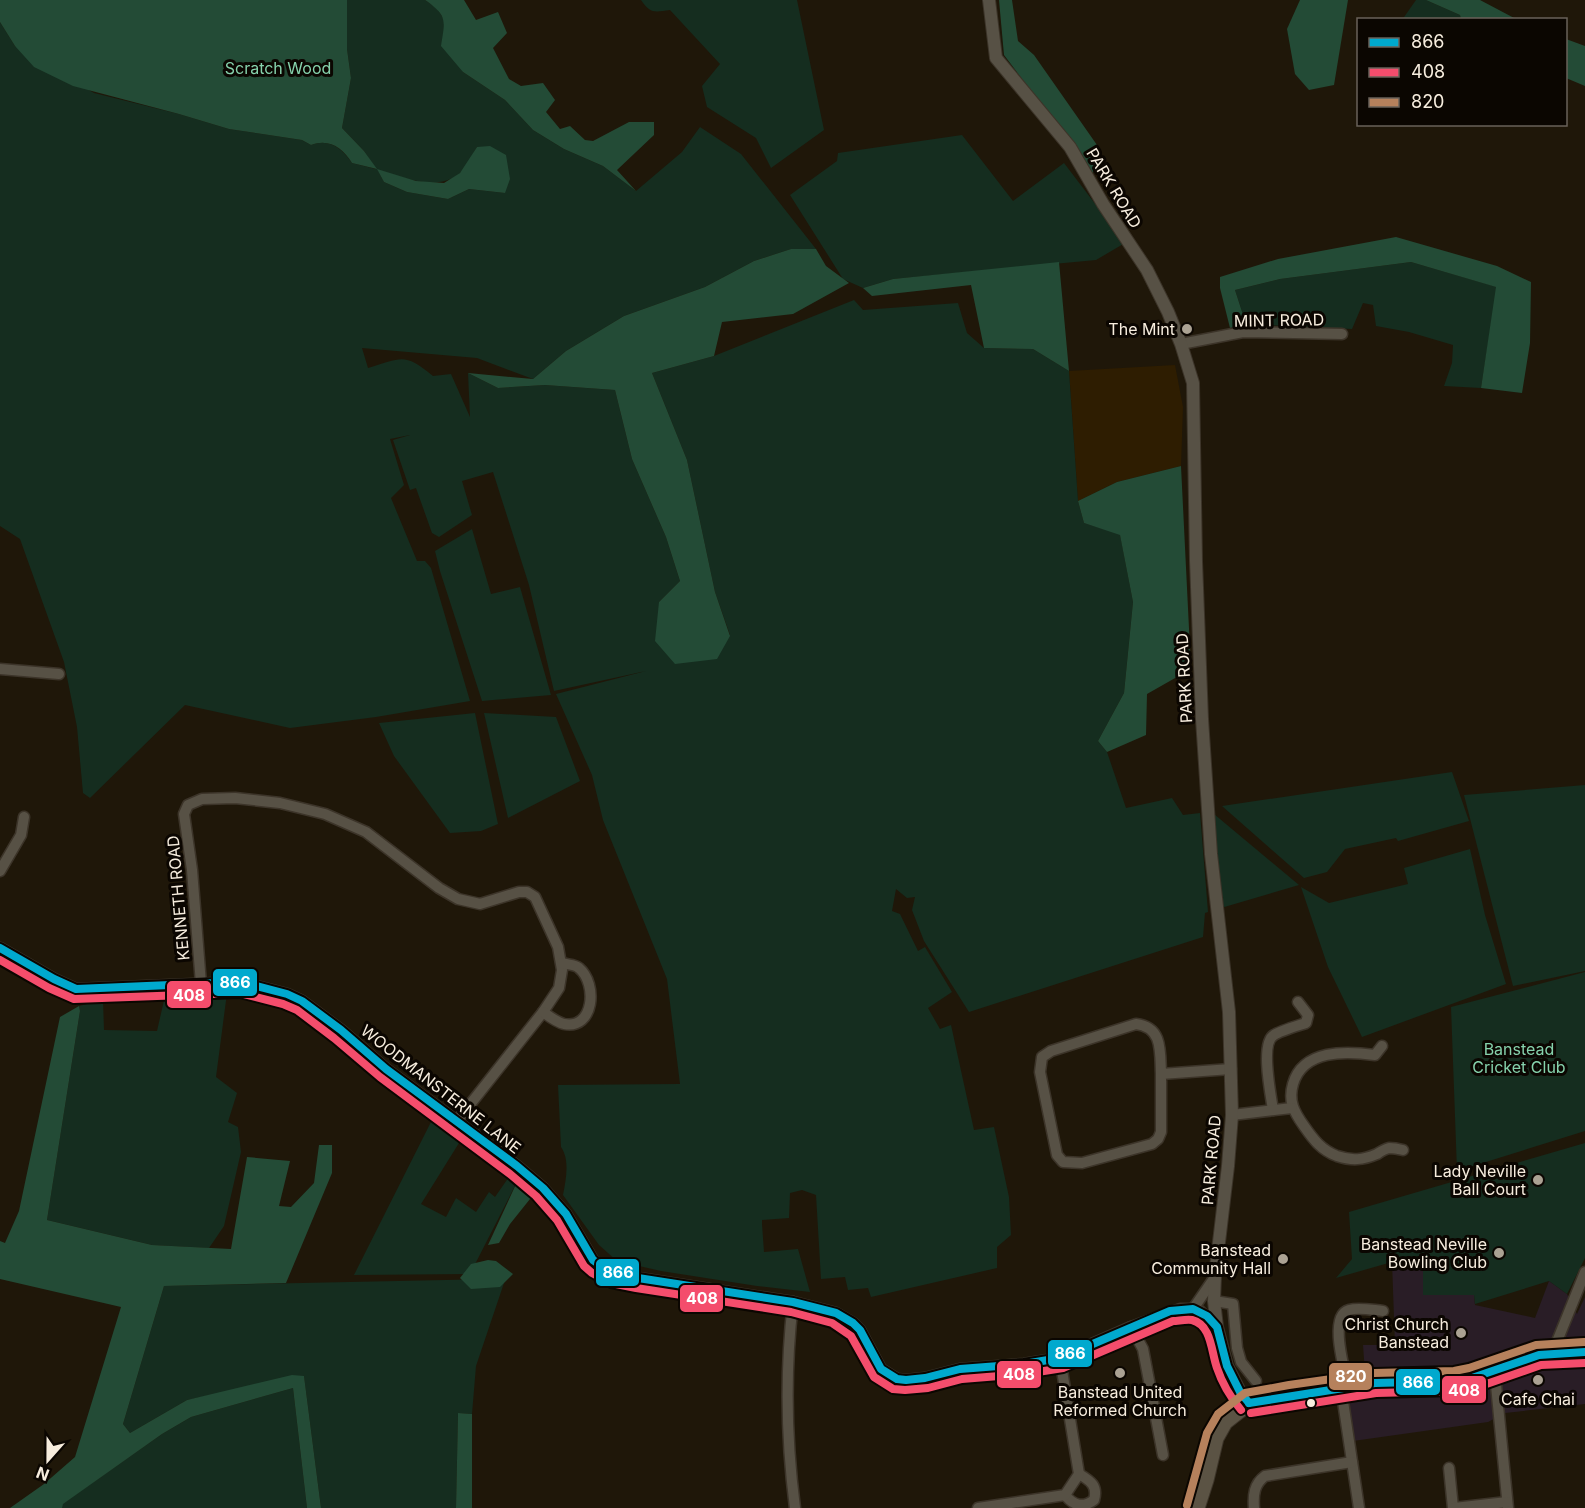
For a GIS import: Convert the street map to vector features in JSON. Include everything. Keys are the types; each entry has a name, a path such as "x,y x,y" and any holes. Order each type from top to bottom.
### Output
{"main road":[{"path":"1197,1508 1216,1438 1225,1422 1248,1403 1344,1387 1391,1382 1455,1381 1473,1378 1517,1361 1556,1353 1585,1352"}],"street":[{"name":"PARK ROAD","path":"990,0 996,58 1070,147 1103,204 1147,270 1168,312 1193,383 1202,719 1211,854 1229,1012 1231,1069 1232,1115 1214,1301 1217,1327 1227,1366 1248,1403"},
{"name":"MINT ROAD","path":"1181,344 1243,332 1342,334"},
{"path":"0,669 59,674"},
{"name":"KENNETH ROAD","path":"201,984 192,870 184,814 188,805 202,799 235,798 280,803 326,814 366,832 439,888 458,899 480,904 519,892 527,892 535,897 558,947 562,963"},
{"path":"0,871 21,834 24,817"},
{"name":"WOODMANSTERNE LANE","path":"0,948 54,979 76,988 241,982 287,994 302,1001 341,1030 386,1069 543,1188 566,1214 593,1260 605,1269 638,1278 793,1302 836,1312 853,1323 864,1338 876,1363 897,1379 925,1378 960,1369 1024,1364 1060,1358 1170,1311 1193,1309"},
{"path":"457,1121 543,1012 559,988 562,963 574,964 583,972 589,983 592,1003 586,1014 578,1022 561,1024 543,1012"},
{"path":"1273,1110 1267,1063 1270,1038 1274,1034 1306,1023 1308,1015 1298,1002"},
{"path":"1136,1024 1143,1025 1154,1032 1158,1038 1161,1074 1161,1132 1152,1144 1082,1163 1064,1162 1057,1155 1040,1072 1041,1057 1051,1051 1136,1024"},
{"path":"1382,1046 1375,1055 1351,1052 1320,1056 1310,1060 1296,1074 1292,1089 1292,1108 1315,1142 1337,1156 1365,1159 1390,1148 1403,1150"},
{"path":"1161,1074 1231,1069"},
{"path":"1232,1115 1292,1108"},
{"path":"1556,1353 1558,1339 1585,1272"},
{"path":"1215,1276 1193,1309 1207,1316 1217,1327"},
{"path":"1214,1301 1233,1304 1241,1362 1256,1381"},
{"path":"793,1302 787,1382 787,1421 795,1508"},
{"path":"1359,1508 1338,1341 1340,1319 1348,1310 1383,1311"},
{"path":"1131,1327 1143,1349 1163,1455"},
{"path":"978,1508 1065,1495 1079,1474 1060,1358"},
{"path":"1227,1366 1241,1362"},
{"path":"1449,1468 1453,1508 1508,1505 1496,1385 1491,1371"},
{"path":"1254,1508 1254,1490 1265,1476 1352,1462"},
{"path":"1065,1495 1071,1503 1078,1507 1087,1506 1094,1500 1094,1487 1091,1480 1079,1474"}],"shaded area":[{"path":"1175,365 1183,407 1181,466 1117,482 1078,501 1069,371"},
{"path":"1392,1262 1423,1265 1423,1295 1474,1295 1475,1305 1535,1318 1549,1281 1567,1294 1577,1314 1585,1297 1585,1404 1505,1413 1488,1422 1353,1441 1347,1396 1365,1373 1363,1345 1395,1345"}],"green space":[{"name":"Scratch Wood","path":"0,0 347,0 347,49 351,78 342,128 377,169 352,163 340,149 330,144 311,145 302,140 229,129 73,86 34,67 15,46 0,22"},
{"path":"347,0 425,0 437,8 445,21 463,72 505,100 533,130 564,149 603,166 636,191 682,152 700,127 741,154 816,249 791,249 754,261 705,287 624,316 566,351 533,379 477,358 362,348 368,368 402,359 415,363 433,376 451,374 470,417 468,373 498,388 545,385 615,390 632,459 666,537 680,581 659,602 730,635 715,592 687,460 652,373 714,356 854,300 863,310 958,303 967,333 984,348 1033,349 1069,371 1078,501 1084,523 1120,534 1133,602 1124,693 1098,741 1107,752 1126,808 1172,798 1183,815 1200,813 1208,912 1205,913 1203,937 969,1012 924,941 912,910 915,897 907,898 896,889 892,911 900,914 918,951 925,947 952,992 928,1008 940,1029 951,1025 974,1130 994,1127 1009,1197 1011,1235 997,1247 997,1268 871,1297 868,1288 848,1290 845,1277 821,1279 816,1195 802,1190 790,1193 789,1218 762,1220 764,1252 798,1249 810,1292 661,1271 617,1261 599,1245 563,1195 566,1158 561,1147 558,1085 680,1084 667,979 603,820 592,775 556,694 646,671 554,691 529,585 493,472 462,481 472,515 439,537 432,533 416,488 410,490 393,440 410,435 390,439 404,485 391,498 417,561 425,561 431,568 470,701 376,717 290,728 185,705 90,798 83,793 77,727 64,662 20,539 0,526 0,22 15,46 94,93 229,129 302,140 311,145 329,144 344,153 352,163 376,169 364,151 342,128 351,78 347,49","holes":["477,147 505,193 469,189 448,199 407,192 384,182 378,170 419,181 440,182 459,174"]},
{"path":"425,0 464,0 476,20 498,12 507,33 493,48 509,79 521,86 543,83 555,100 546,112 560,129 570,126 585,140 593,141 629,122 654,122 654,135 617,170 636,191 603,166 564,149 533,130 505,100 463,72 441,46 443,19 438,10"},
{"path":"641,0 797,0 824,130 771,168 756,138 707,107 702,86 720,64 670,10 653,11 647,8"},
{"path":"999,0 1012,0 1018,41 1034,55 1097,145 1093,173 1004,55"},
{"path":"1300,0 1348,0 1334,85 1309,90 1295,74 1287,29"},
{"path":"1416,0 1426,0 1460,15 1461,18 1403,18"},
{"path":"1426,0 1480,0 1514,18 1461,18 1460,15"},
{"path":"1567,39 1585,46 1585,86 1567,78"},
{"path":"962,135 1013,201 1064,163 1125,243 1096,260 893,279 863,288 843,279 790,195 837,161 838,153"},
{"path":"490,146 506,155 510,179 505,193 469,189 448,199 407,192 384,182 377,169 416,181 444,183 460,173 477,147"},
{"path":"1396,237 1497,266 1531,282 1530,343 1522,393 1481,388 1496,287 1411,262 1280,279 1235,290 1246,324 1230,328 1220,288 1220,277 1278,259"},
{"path":"791,249 816,249 826,266 849,283 793,314 722,322 714,356 652,373 687,460 715,592 730,636 717,659 675,664 655,641 659,602 680,581 666,537 632,459 615,390 545,385 498,388 468,373 533,379 566,351 624,316 705,287 754,261"},
{"path":"1059,262 1069,371 1033,349 984,348 971,285 872,296 863,288 893,279"},
{"path":"1411,262 1497,287 1481,388 1444,386 1452,363 1453,345 1409,332 1376,326 1373,305 1363,303 1352,329 1246,324 1235,290 1280,279"},
{"path":"1181,466 1191,669 1147,694 1146,735 1107,752 1098,741 1124,693 1133,602 1120,535 1084,523 1078,501 1117,482"},
{"path":"472,529 491,594 520,587 551,695 482,701 435,551"},
{"path":"475,713 498,824 481,831 450,833 394,756 379,723"},
{"path":"484,713 556,717 580,781 508,818"},
{"path":"1452,772 1469,821 1398,841 1396,838 1345,849 1327,872 1304,878 1222,806"},
{"path":"1585,785 1585,971 1513,986 1464,795"},
{"path":"1214,814 1299,885 1221,908"},
{"path":"1470,849 1485,915 1506,984 1362,1037 1328,967 1301,887 1329,903 1408,884 1404,868"},
{"name":"Banstead Cricket Club","path":"1585,972 1585,1131 1457,1171 1451,1007"},
{"path":"227,993 216,1077 237,1093 228,1122 238,1127 241,1152 224,1226 209,1248 152,1245 47,1220 79,1006 103,1000 104,1030 157,1031 165,996"},
{"path":"79,1006 47,1220 152,1245 231,1249 247,1157 290,1161 279,1206 291,1207 314,1183 319,1145 332,1145 332,1173 286,1283 164,1286 123,1424 130,1433 187,1400 292,1375 304,1376 321,1508 307,1508 293,1388 191,1417 162,1434 63,1504 62,1508 10,1508 44,1484 75,1457 121,1307 0,1279 0,1241 5,1243 19,1211 60,1017"},
{"path":"436,1112 464,1135 421,1204 446,1217 456,1198 476,1212 489,1192 495,1197 511,1174 517,1182 470,1274 354,1275"},
{"path":"1585,1143 1585,1258 1567,1294 1549,1281 1475,1304 1474,1295 1423,1295 1423,1266 1392,1262 1336,1278 1352,1259 1349,1212"},
{"path":"517,1182 534,1194 510,1224 499,1243 488,1245"},
{"path":"488,1260 496,1261 513,1274 500,1287 471,1289 460,1278 471,1264"},
{"path":"493,1279 504,1283 476,1366 472,1414 458,1413 456,1508 321,1508 304,1376 187,1400 130,1433 123,1424 164,1286"},
{"path":"293,1388 307,1508 62,1508 62,1504 162,1434 191,1417"},
{"path":"458,1413 472,1414 472,1508 456,1508"}],"transit line":[{"name":"866","path":"0,948 76,989 241,982 287,994 302,1001 341,1030 386,1069 517,1166 543,1188 566,1214 593,1260 598,1264 614,1272 638,1278 793,1302 836,1313 860,1330 881,1369 897,1379 925,1378 960,1369 1024,1364 1060,1358 1170,1311 1193,1309 1207,1316 1217,1327 1227,1366 1240,1392 1249,1403"},
{"name":"408","path":"0,960 49,988 74,999 240,993 297,1010 380,1077 536,1196 557,1220 584,1266 592,1273 611,1283 791,1312 832,1323 851,1336 874,1377 893,1389 928,1388 962,1379 1025,1374 1063,1368 1173,1321 1192,1320 1204,1327 1221,1379 1241,1410"},
{"name":"820","path":"1187,1505 1207,1433 1218,1414 1245,1393 1374,1373 1454,1371 1536,1345 1584,1342"},
{"name":"866","path":"1249,1403 1375,1383 1455,1381 1472,1378 1539,1355 1585,1352"},
{"name":"408","path":"1251,1413 1376,1393 1457,1391 1475,1388 1541,1365 1585,1363"}],"place":[{"name":"The Mint","path":"1187,329"},
{"name":"Lady Neville Ball Court","path":"1538,1180"},
{"name":"Banstead Neville Bowling Club","path":"1499,1253"},
{"name":"Banstead Community Hall","path":"1283,1259"},
{"name":"Christ Church Banstead","path":"1461,1333"},
{"name":"Banstead United Reformed Church","path":"1120,1373"},
{"name":"Cafe Chai","path":"1538,1380"}]}
